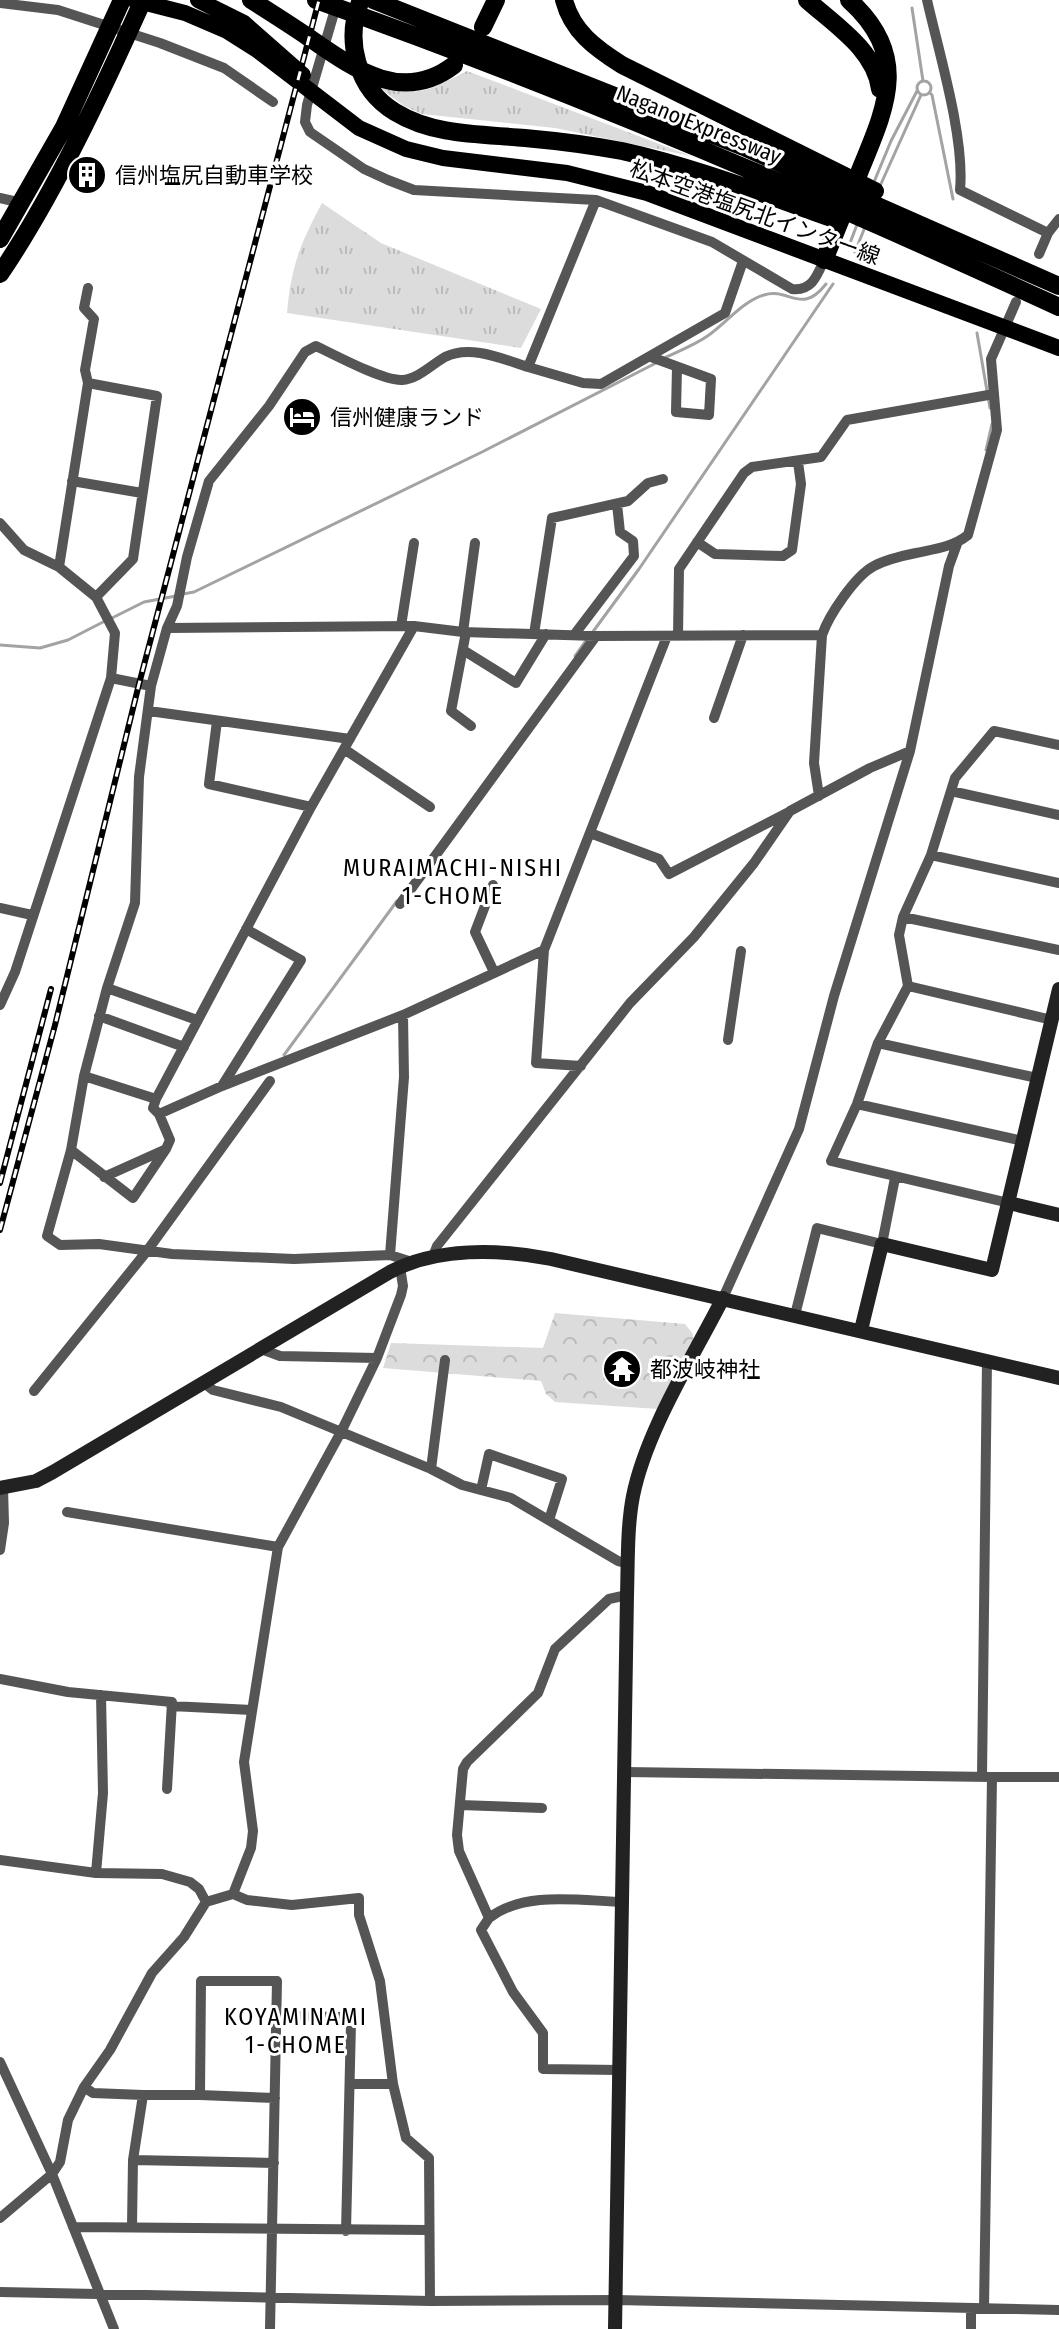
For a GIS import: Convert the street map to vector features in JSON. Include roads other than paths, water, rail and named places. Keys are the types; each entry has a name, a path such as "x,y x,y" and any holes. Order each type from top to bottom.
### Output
{"highway":[{"path":"0,239 64,127 122,0"},
{"path":"251,0 344,62 385,80 406,83 426,80 454,65"},
{"name":"Nagano Expressway","path":"316,0 596,108 827,210"},
{"path":"361,0 353,40 361,75 383,103 408,119 451,132 548,140 621,151 695,171 827,210 1001,280 1059,307"},
{"name":"Nagano Expressway","path":"374,0 841,182"},
{"path":"483,27 496,0"},
{"path":"564,0 575,27 607,56 841,182 1059,283"},
{"path":"807,0 852,40 872,64 880,91 873,139"},
{"path":"824,260 886,103 886,64 881,44 870,23 849,0"},
{"path":"0,274 32,222 128,33 154,2"}],"main road":[{"path":"134,0 154,2 185,13 279,59"},
{"path":"198,0 244,23 279,59"},
{"name":"松本空港塩尻北インター線","path":"279,59 343,117 374,136 423,154 567,173 647,193 1059,348"}],"street":[{"path":"337,0 305,122 310,132 323,143 364,169 414,190 596,200 712,242 797,289 812,283 824,260"},
{"path":"927,0 953,116 960,190 1048,233"},
{"path":"0,3 21,3 58,10 110,26 224,68 273,102"},
{"path":"0,198 22,203"},
{"path":"528,367 596,200"},
{"path":"1039,254 1048,233 1059,219"},
{"path":"743,261 725,313 601,384 583,383 473,352 456,352 412,379 393,380 316,346 305,352 269,406 209,481 177,606 167,628 151,686 139,777 135,903 99,1016 84,1076 71,1150 47,1236 60,1245 99,1244 147,1251 294,1259 400,1262 433,1256 507,1253 544,1258 1059,1378"},
{"path":"59,567 88,383 85,370 94,319 84,308 88,288"},
{"path":"819,796 814,763 822,635 834,612 871,567 893,558 957,544 968,535 997,430 991,359 1016,302"},
{"path":"651,357 711,379 709,415 676,412 677,367"},
{"path":"88,383 157,396 133,559 96,597"},
{"path":"581,1066 536,1063 544,950 673,636 679,569 744,473 752,467 821,457 847,420 994,394"},
{"path":"697,542 715,554 783,556 792,550 801,484 798,462"},
{"path":"534,634 552,518 628,501 648,483 663,479"},
{"path":"72,481 142,493"},
{"path":"574,635 634,556 633,541 620,532 617,504"},
{"path":"0,523 24,550 59,567 96,597 115,633 111,678 15,972 0,1005"},
{"path":"401,626 414,543"},
{"path":"471,726 451,711 463,650 475,543"},
{"path":"615,2329 627,1595 633,1495 658,1425 723,1298 799,1129 834,996 910,751 949,566 957,544"},
{"path":"167,628 414,626 464,632 596,636 822,635"},
{"path":"71,1150 133,1198 166,1149 170,1140 159,1114 153,1108 156,1099 311,807 414,626"},
{"path":"463,650 516,683 546,634"},
{"path":"714,718 743,635"},
{"path":"400,904 596,636"},
{"path":"111,678 151,686"},
{"path":"149,711 347,744 430,807"},
{"path":"217,721 209,784 311,807"},
{"path":"1058,742 994,731 955,778 931,855 903,917 899,935 908,986 878,1043 857,1104 831,1161 1059,1215"},
{"path":"590,833 659,859 669,874 870,768 910,751"},
{"path":"951,791 1059,815"},
{"path":"433,1256 437,1246 482,1187 630,1003 694,937 754,863 790,811"},
{"path":"931,855 1059,883"},
{"path":"493,885 475,932 494,972"},
{"path":"0,908 32,915"},
{"path":"903,917 1059,950"},
{"path":"222,1086 301,960 246,929"},
{"path":"159,1114 403,1015 544,950"},
{"path":"728,1040 741,951"},
{"path":"908,986 1052,1020"},
{"path":"107,988 197,1020"},
{"path":"795,1315 817,1228 992,1270 1059,989"},
{"path":"233,1894 252,1840 244,1762 278,1547 341,1432 377,1358 403,1286 400,1262 403,1015"},
{"path":"99,1016 184,1047"},
{"path":"878,1043 1037,1078"},
{"path":"84,1076 156,1099"},
{"path":"34,1391 147,1251 270,1081"},
{"path":"857,1104 1023,1141"},
{"path":"104,1177 166,1149"},
{"path":"861,1330 895,1178"},
{"path":"0,1550 4,1523 2,1488 36,1481 53,1472 261,1349 400,1262"},
{"path":"261,1349 280,1356 377,1358"},
{"path":"431,1469 445,1360"},
{"path":"984,2308 987,1360"},
{"path":"204,1383 213,1390 281,1407 431,1469 462,1485 511,1498 628,1564"},
{"path":"481,1490 489,1454 562,1479 549,1520"},
{"path":"67,1512 278,1547"},
{"path":"489,1918 459,1851 457,1835 463,1769 538,1693 555,1649 609,1599 627,1595"},
{"path":"0,1679 101,1695 172,1702 167,1789"},
{"path":"96,1873 103,1793 101,1695"},
{"path":"171,1706 252,1710"},
{"path":"625,1772 1059,1777"},
{"path":"460,1805 542,1808"},
{"path":"0,1860 96,1873 162,1874 190,1882 199,1889 206,1902"},
{"path":"0,2218 52,2174 60,2162 68,2120 84,2087 110,2050 152,1973 184,1937 206,1902 233,1894 247,1900 292,1905 359,1898 359,1915 380,1981 393,2084 406,2138 429,2158 430,2301"},
{"path":"620,2070 543,2069 543,2033 513,1992 481,1930 489,1918 519,1903 537,1900 624,1902"},
{"path":"200,2095 201,1981 277,1981 270,2329"},
{"path":"276,2016 345,2017 351,2023 346,2231"},
{"path":"0,2062 52,2174 114,2329"},
{"path":"350,2084 393,2084"},
{"path":"84,2087 93,2093 275,2098"},
{"path":"132,2226 133,2160 143,2095"},
{"path":"133,2160 274,2163"},
{"path":"73,2227 428,2230"},
{"path":"0,2292 430,2301 616,2300 1059,2310"},
{"path":"971,2309 971,2329"}],"waterway":[{"path":"912,8 923,81"},
{"path":"924,81 931,88 924,95 917,88 924,81"},
{"path":"874,182 917,91"},
{"path":"930,93 953,199"},
{"path":"880,186 921,95"},
{"path":"850,243 858,222"},
{"path":"855,252 865,227"},
{"path":"664,358 704,339 756,298 773,294 809,298 826,284"},
{"path":"592,633 833,284"},
{"path":"977,333 990,408"},
{"path":"183,594 194,592 482,452 658,362"},
{"path":"986,450 992,424"},
{"path":"112,618 144,602 176,596"},
{"path":"0,645 40,648 68,640 105,621"},
{"path":"575,656 587,639"},
{"path":"284,1055 397,901"}],"railway":[{"path":"0,1230 55,1025 139,684 319,0"},
{"path":"0,1183 51,989"}],"place":[{"name":"信州塩尻自動車学校","path":"87,175"},
{"name":"信州健康ランド","path":"302,417"},
{"name":"都波岐神社","path":"622,1369"}],"district":[{"name":"MURAIMACHI-NISHI 1-CHOME","path":"453,882"},
{"name":"KOYAMINAMI 1-CHOME","path":"296,2031"}]}
